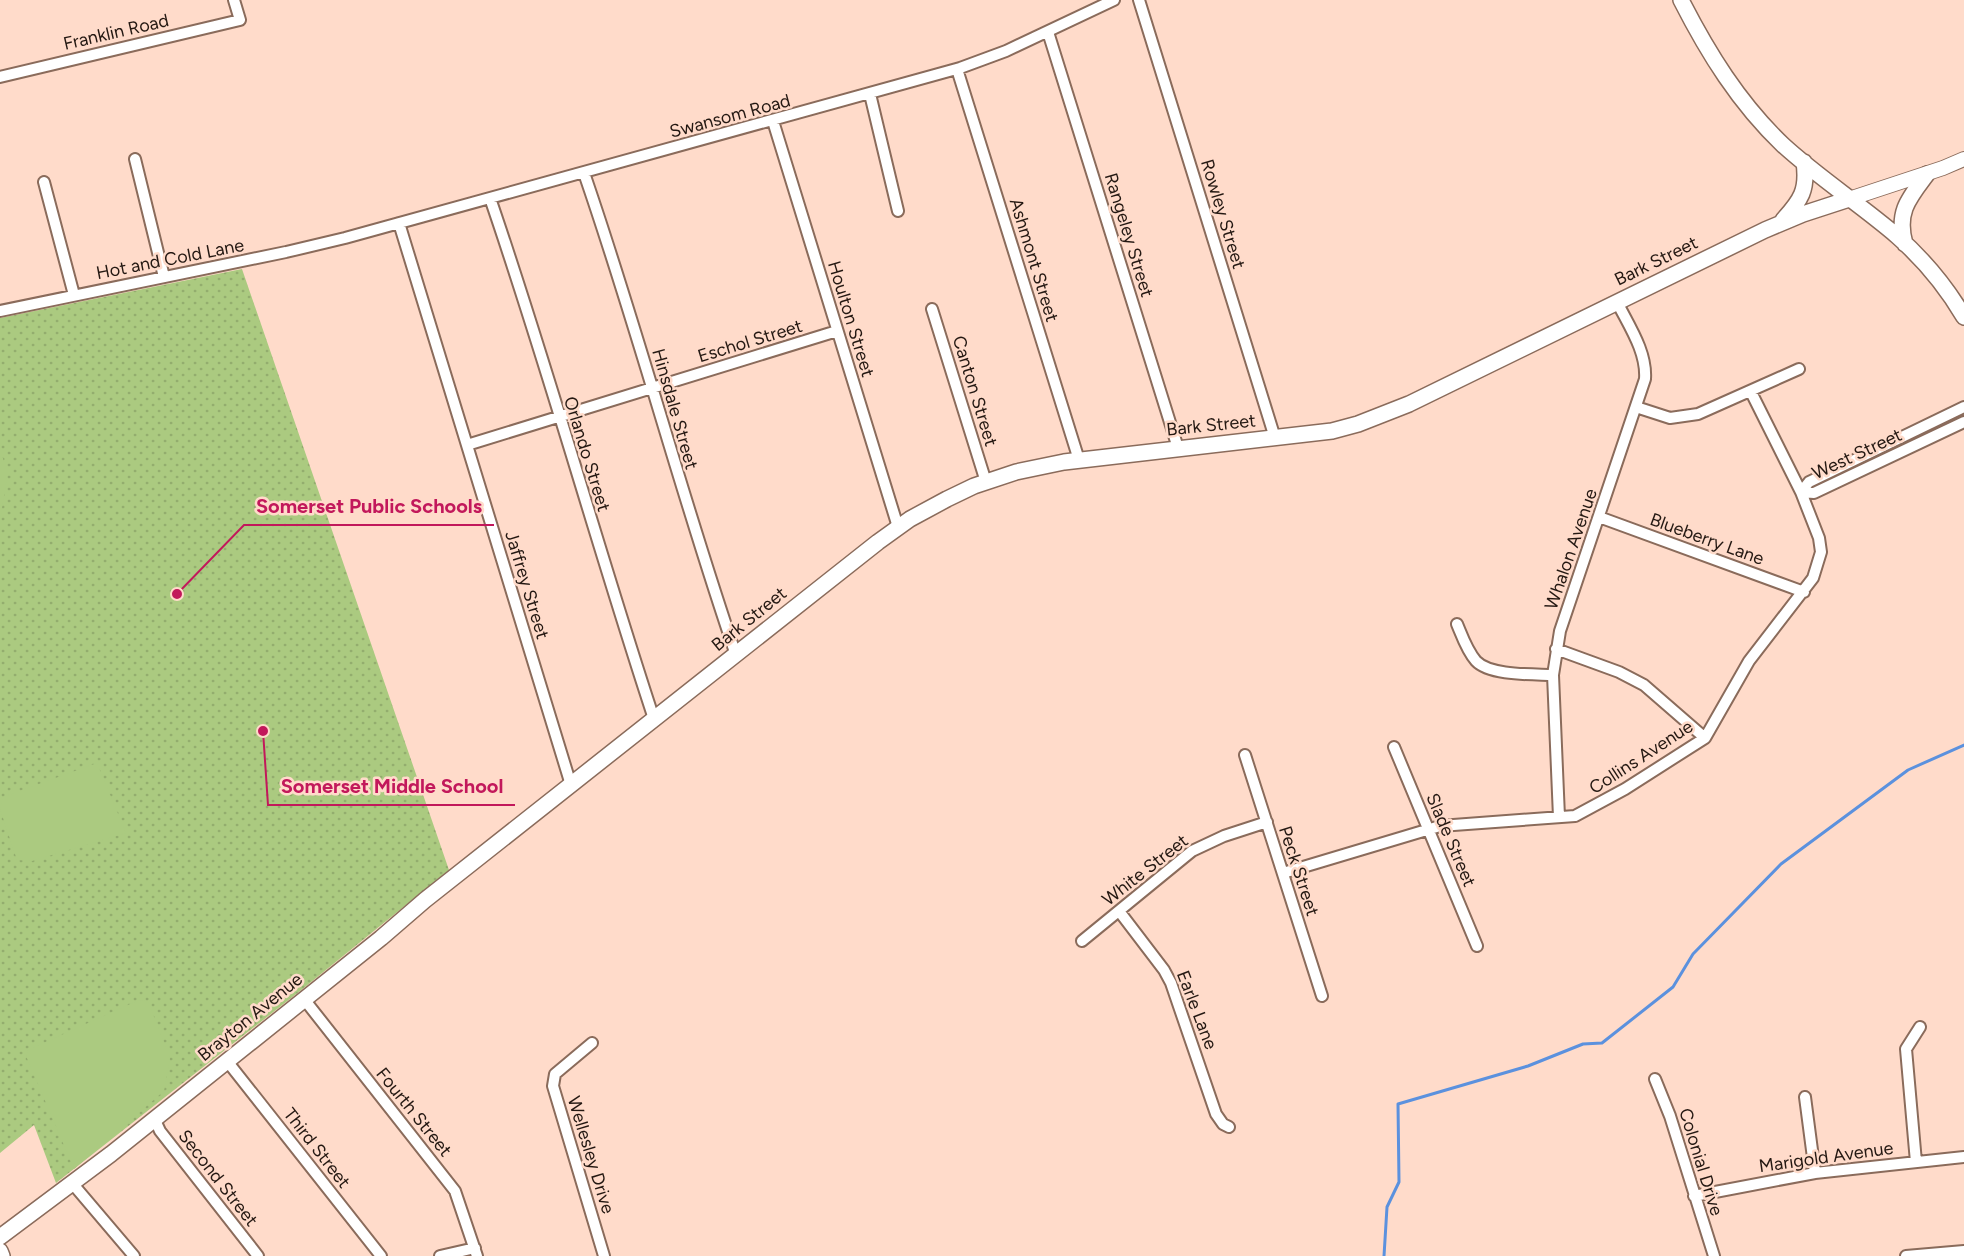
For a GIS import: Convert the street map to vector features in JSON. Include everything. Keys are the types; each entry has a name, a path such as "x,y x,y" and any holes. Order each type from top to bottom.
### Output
{"main road":[{"path":"1681,0 1718,67 1740,98 1784,145 1905,244 1940,284 1964,318"},
{"path":"1781,222 1803,195 1806,177 1804,162"},
{"path":"1905,244 1901,229 1906,203 1926,174"},
{"name":"Bark Street","path":"521,824 898,527 934,505 986,482 1016,472 1079,460 1338,429 1390,412 1781,222 1849,199"},
{"name":"Brayton Avenue","path":"0,1237 227,1061 521,824"},
{"path":"0,1251 2,1256"}],"street":[{"name":"Franklin Road","path":"1,75 240,20 234,0"},
{"name":"Swansom Road","path":"345,238 957,69 1004,52 1114,0"},
{"name":"Rowley Street","path":"1139,0 1275,438"},
{"name":"Rangeley Street","path":"1048,32 1178,448"},
{"name":"Ashmont Street","path":"957,69 1079,460"},
{"path":"870,94 898,211"},
{"name":"Houlton Street","path":"773,121 898,527"},
{"path":"135,159 164,277"},
{"name":"Bark Street","path":"1849,199 1964,159"},
{"name":"Hinsdale Street","path":"584,173 653,388 685,501 736,655"},
{"path":"44,182 74,295"},
{"name":"Orlando Street","path":"490,198 517,277 654,719"},
{"name":"Jaffrey Street","path":"399,223 571,785"},
{"name":"Hot and Cold Lane","path":"0,311 275,255 345,238"},
{"name":"Whalon Avenue","path":"1559,817 1553,675 1556,649 1560,631 1645,379 1645,363 1617,302"},
{"name":"Canton Street","path":"932,309 986,482"},
{"name":"Eschol Street","path":"466,445 837,331"},
{"path":"1636,407 1659,416 1680,418 1698,414 1799,369"},
{"name":"Collins Avenue","path":"1283,873 1428,828 1575,816 1705,738 1749,661 1813,578 1821,552 1801,492 1751,392"},
{"name":"West Street","path":"1801,492 1809,482 1964,407"},
{"name":"West Street","path":"1801,492 1814,493 1964,422"},
{"name":"Blueberry Lane","path":"1599,517 1804,592"},
{"path":"1457,624 1477,662 1487,668 1514,673 1553,675"},
{"path":"1556,649 1619,672 1644,685 1705,738"},
{"name":"Slade Street","path":"1394,747 1477,946"},
{"name":"Peck Street","path":"1245,755 1322,996"},
{"name":"White Street","path":"1082,941 1192,851 1224,836 1267,822"},
{"name":"Earle Lane","path":"1119,911 1164,970 1171,983 1216,1114 1223,1125 1229,1127"},
{"name":"Fourth Street","path":"304,999 455,1191 476,1252"},
{"path":"1916,1162 1906,1049 1920,1027"},
{"name":"Wellesley Drive","path":"592,1043 555,1074 553,1086 604,1256"},
{"name":"Third Street","path":"227,1061 381,1256"},
{"name":"Colonial Drive","path":"1655,1079 1670,1116 1714,1256"},
{"path":"1804,1097 1815,1173"},
{"name":"Second Street","path":"154,1118 160,1131 258,1256"},
{"name":"Marigold Avenue","path":"1694,1196 1815,1173 1964,1157"},
{"path":"72,1183 134,1256"},
{"path":"1906,1256 1964,1251"},
{"path":"440,1256 476,1252"}],"green space":[{"path":"242,269 449,870 300,991 56,1183 34,1125 0,1153 0,318"},
{"path":"0,458 3,458 7,478 0,520"},
{"path":"97,763 126,833 32,861 17,860 0,809 3,797"},
{"path":"139,1000 148,1001 170,1058 164,1091 74,1169 26,1056 28,1050"}],"waterway":[{"path":"1384,1256 1387,1207 1399,1182 1398,1104 1528,1066 1583,1044 1602,1043 1673,987 1693,954 1781,864 1908,770 1964,745"}],"place":[{"name":"Somerset Public Schools","path":"177,594"},
{"name":"Somerset Middle School","path":"263,731"}]}
